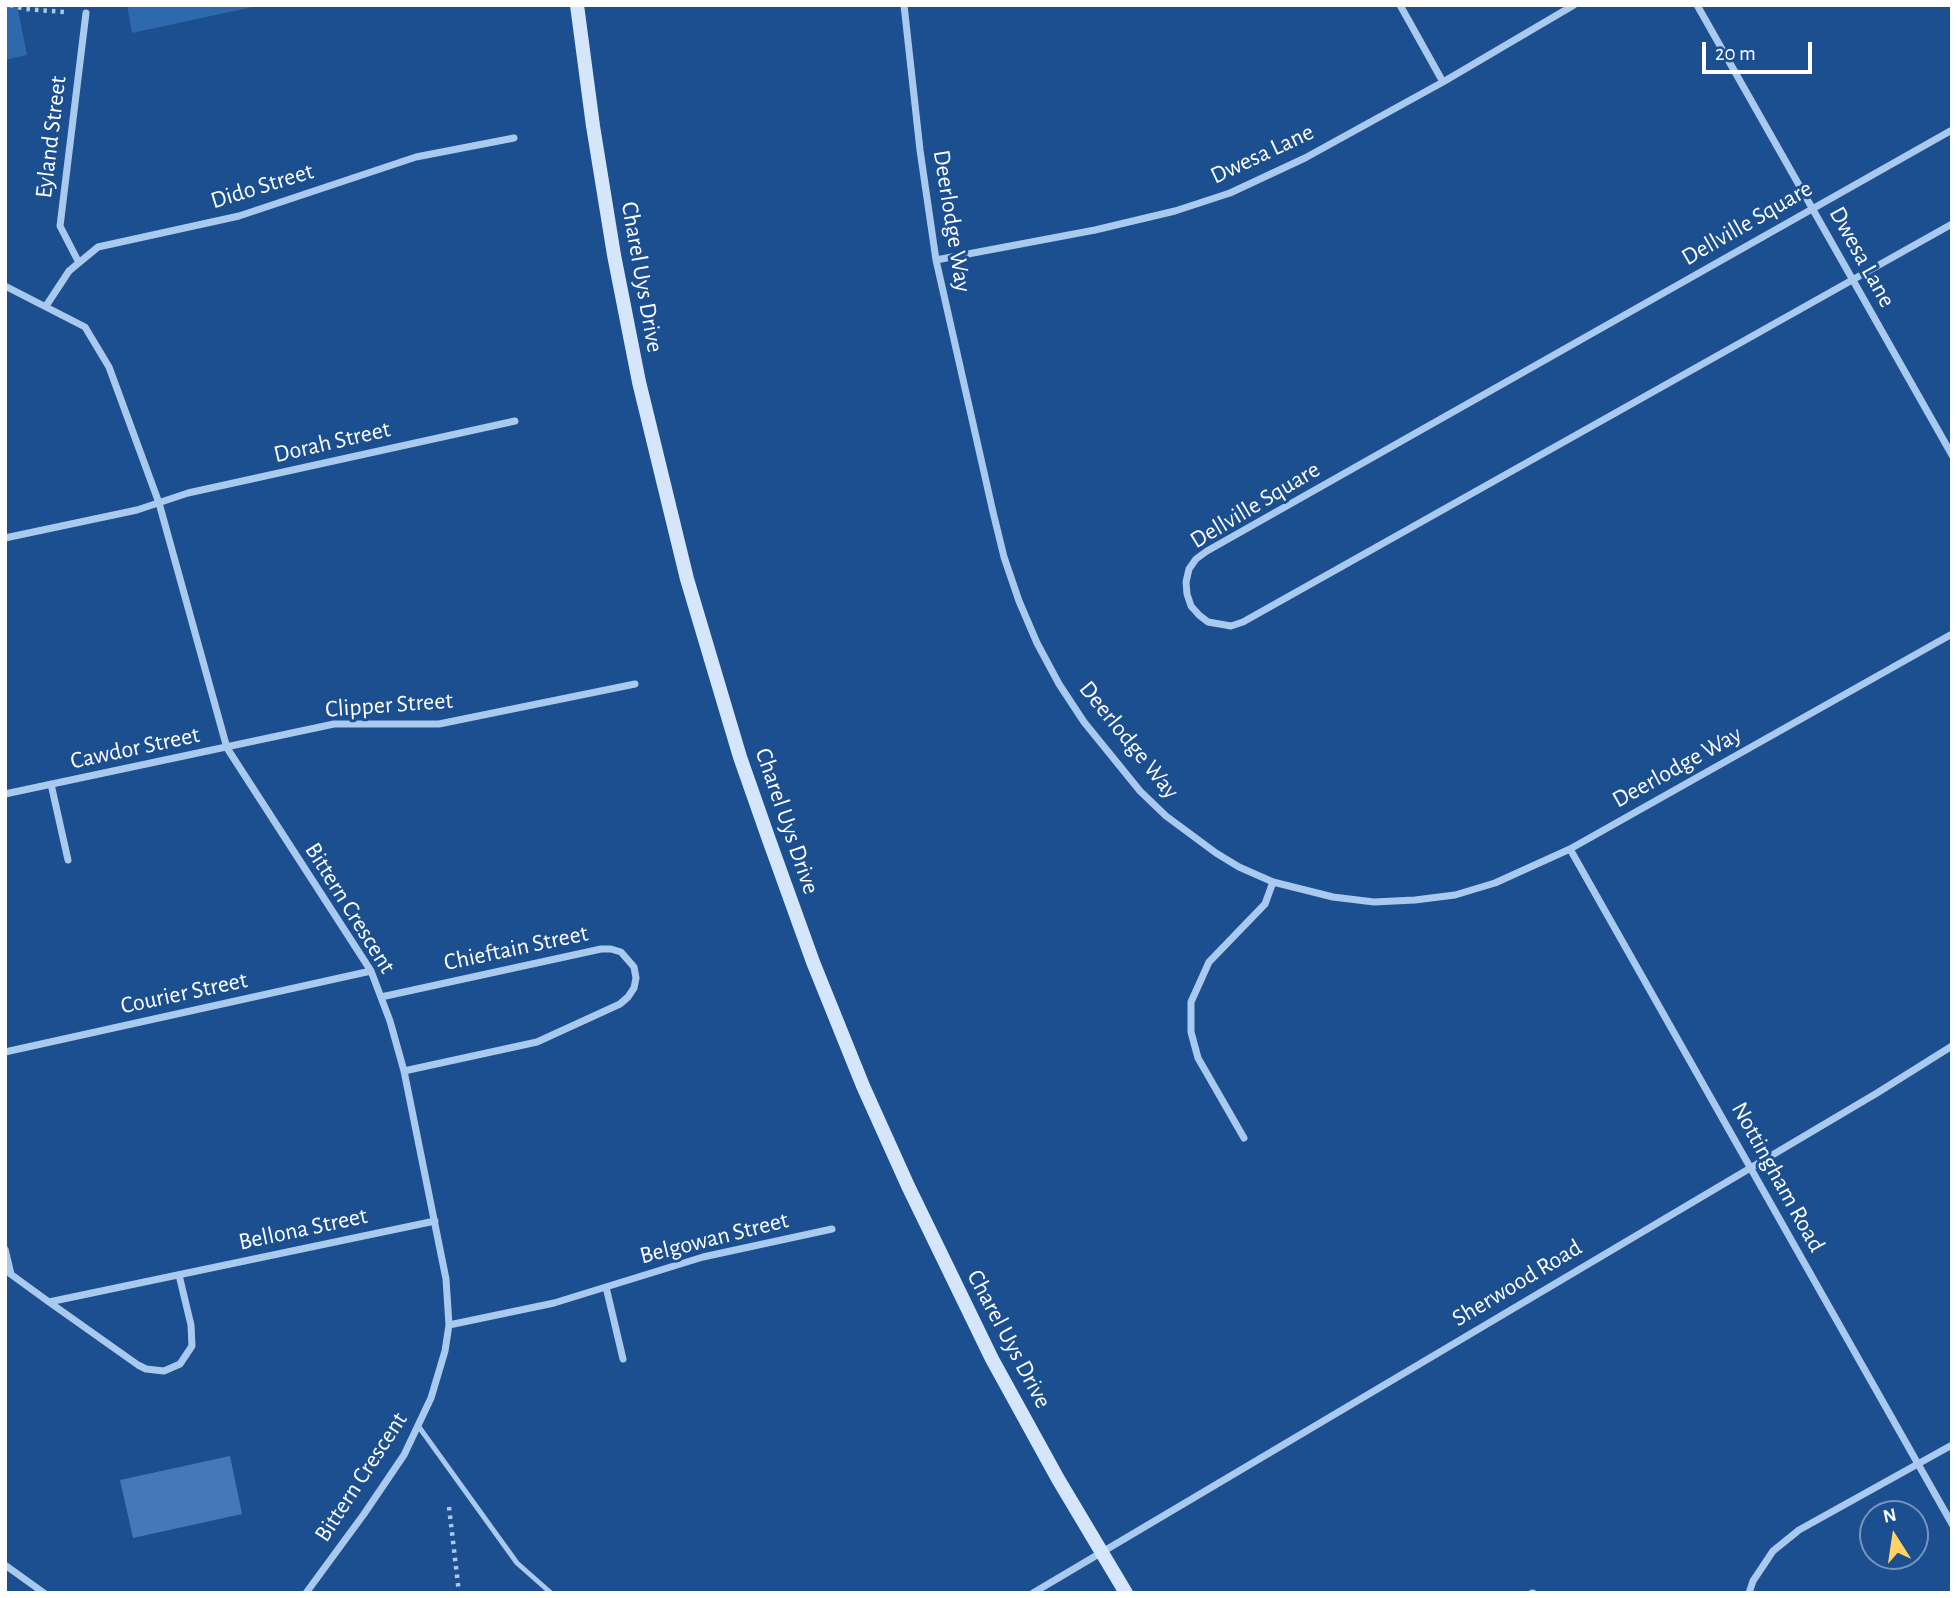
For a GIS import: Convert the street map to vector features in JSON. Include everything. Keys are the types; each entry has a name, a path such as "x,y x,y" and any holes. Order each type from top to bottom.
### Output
{"main road":[{"name":"Charel Uys Drive","path":"577,5 614,255 639,382 687,579 740,757 813,962 863,1086 908,1186 992,1359 1058,1479 1126,1593"}],"street":[{"name":"Deerlodge Way","path":"904,5 920,150 936,260 1004,557 1019,601 1059,684 1084,722 1118,764 1166,816 1239,867 1273,882 1333,897 1374,902 1455,895 1495,883 1570,849 1952,634"},
{"path":"1400,5 1443,82"},
{"name":"Dwesa Lane","path":"936,260 1095,230 1175,211 1219,197 1304,158 1443,82 1574,5"},
{"name":"Dwesa Lane","path":"1698,5 1952,455"},
{"name":"Eyland Street","path":"78,261 60,226 86,13"},
{"name":"Dellville Square","path":"1952,130 1207,551 1196,559 1189,569 1186,582 1191,606 1208,622 1231,626 1243,622 1952,224"},
{"name":"Dido Street","path":"46,306 78,261 98,247 239,216 416,157 514,138"},
{"name":"Bittern Crescent","path":"5,286 85,327 109,367 159,503 227,748 372,971 404,1071 446,1279 449,1325 438,1376 419,1427 404,1455 364,1514 306,1593"},
{"name":"Dorah Street","path":"5,538 136,510 188,493 515,421"},
{"name":"Clipper Street","path":"227,748 334,724 439,724 635,684"},
{"name":"Cawdor Street","path":"5,794 227,748"},
{"name":"Cawdor Street","path":"51,784 68,860"},
{"name":"Nottingham Road","path":"1570,849 1952,1524"},
{"path":"1244,1138 1198,1058 1191,1031 1191,1002 1209,962 1265,904 1273,882"},
{"name":"Chieftain Street","path":"381,998 601,949 621,952 634,967 634,988 620,1004 537,1042 404,1071"},
{"name":"Courier Street","path":"5,1052 372,971"},
{"name":"Sherwood Road","path":"1033,1593 1952,1046"},
{"name":"Bellona Street","path":"50,1302 435,1222"},
{"name":"Belgowan Street","path":"449,1325 554,1303 703,1257 832,1229"},
{"path":"5,1249 8,1272 146,1369 164,1371 180,1364 192,1346 193,1336 179,1275"},
{"path":"606,1286 623,1359"},
{"path":"1749,1593 1773,1551 1799,1530 1952,1445"},
{"path":"5,1565 44,1593"}],"lane":[{"path":"419,1427 517,1563 551,1593"}],"path":[{"path":"10,5 25,9 86,13"},
{"path":"456,1476 449,1504 459,1593"}],"shaded area":[{"path":"5,5 17,5 27,55 5,60"},
{"path":"127,5 262,5 132,33"}],"building":[{"path":"230,1456 242,1514 133,1538 120,1480"}]}
